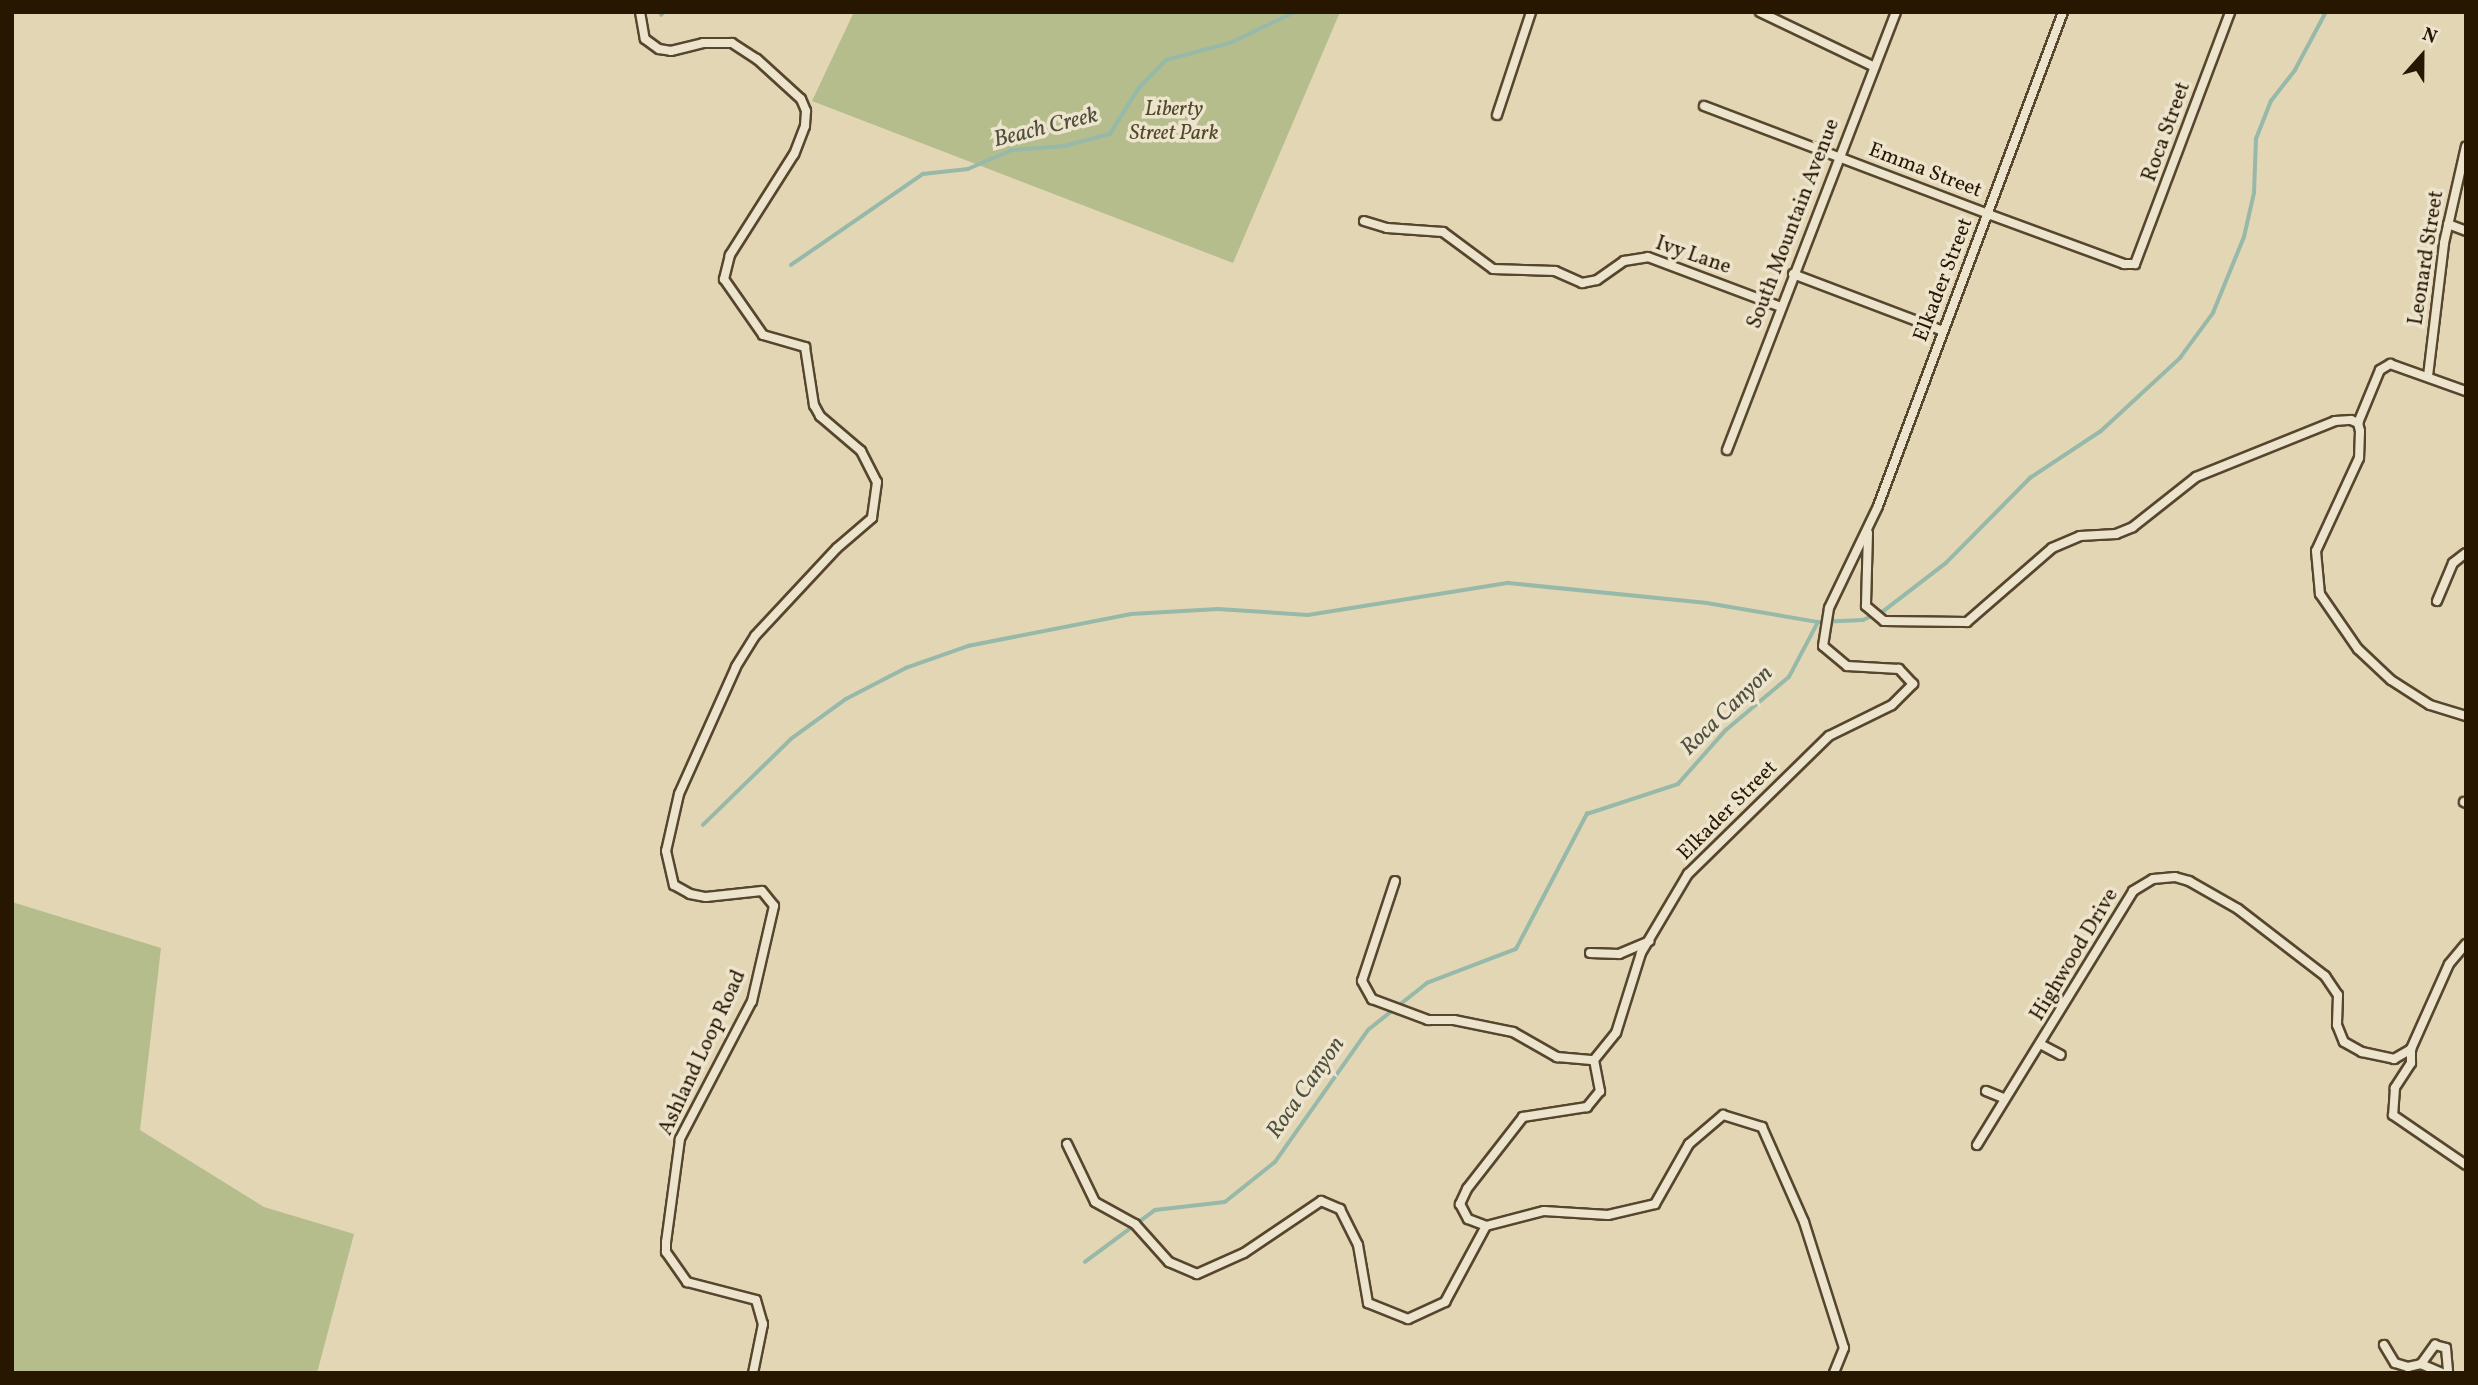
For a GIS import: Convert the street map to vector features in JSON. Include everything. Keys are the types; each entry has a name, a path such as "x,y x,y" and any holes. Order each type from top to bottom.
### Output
{"street":[{"name":"Ashland Loop Road","path":"640,12 645,39 659,48 671,51 704,43 732,43 757,59 801,99 806,111 805,126 794,154 730,256 724,279 763,335 805,347 814,405 820,416 861,451 877,482 872,518 837,548 754,636 736,667 679,794 667,851 674,885 690,894 706,897 762,891 771,897 774,906 752,1001 680,1139 666,1242 666,1252 687,1282 756,1300 763,1324 753,1373"},
{"path":"1497,115 1531,12"},
{"path":"1760,12 1875,66"},
{"name":"South Mountain Avenue","path":"1727,450 1838,156 1896,12"},
{"name":"Elkader Street","path":"1594,1060 1616,1033 1649,941 1688,874 1829,736 1892,705 1913,684 1899,669 1847,666 1823,646 1829,608 1868,528 2063,12"},
{"name":"Roca Street","path":"2135,264 2230,12"},
{"name":"Emma Street","path":"1704,106 2124,264 2135,264"},
{"name":"Leonard Street","path":"2428,376 2448,224 2466,146"},
{"name":"Ivy Lane","path":"1364,221 1402,231 1443,232 1493,269 1556,271 1582,283 1597,280 1624,261 1648,257 1781,307"},
{"path":"2448,224 2466,231"},
{"path":"1793,274 1943,331"},
{"path":"2466,391 2397,364 2384,366 2358,423 2359,458 2316,551 2320,594 2358,649 2391,680 2430,705 2466,716"},
{"path":"1868,528 1866,606 1870,610 1882,619 1967,622 2041,556 2066,541 2133,527 2206,473 2334,421 2358,423"},
{"path":"2437,601 2453,563 2466,552"},
{"name":"Highwood Drive","path":"1977,1145 2003,1098 2042,1045 2133,891 2153,879 2175,877 2238,909 2325,976 2337,995 2337,1026 2344,1042 2362,1052 2394,1059 2411,1049"},
{"path":"1395,881 1362,981 1372,999 1427,1020 1454,1020 1513,1032 1558,1057 1594,1060 1600,1091 1587,1107 1523,1117 1467,1189 1460,1204 1468,1219 1486,1226 1544,1211 1608,1214 1655,1204 1689,1144 1723,1115 1762,1127 1804,1222 1843,1348 1834,1373"},
{"path":"1590,953 1619,954 1649,941"},
{"path":"2466,944 2449,964 2411,1049 2411,1063 2395,1088 2393,1115 2466,1165"},
{"path":"2042,1045 2061,1055"},
{"path":"1986,1091 2003,1098"},
{"path":"1067,1144 1095,1202 1135,1224 1170,1262 1197,1274 1244,1252 1321,1201 1340,1209 1358,1245 1368,1303 1408,1319 1445,1302 1486,1226"},
{"path":"2384,1345 2395,1363 2408,1367 2421,1364 2442,1373"},
{"path":"2421,1364 2435,1345 2446,1348 2448,1373"}],"green space":[{"name":"Liberty Street Park","path":"854,12 1340,12 1233,263 812,101"},
{"path":"12,902 161,948 140,1130 264,1207 354,1234 317,1373 12,1373"}],"waterway":[{"path":"661,15 664,12"},
{"name":"Beach Creek","path":"791,265 923,174 968,169 1012,150 1064,146 1110,134 1138,89 1166,60 1230,43 1295,12"},
{"name":"Roca Canyon","path":"1085,1262 1155,1210 1225,1202 1275,1162 1368,1030 1427,983 1516,949 1587,814 1678,784 1726,730 1789,677 1818,622 1863,620 1885,610 1946,563 2030,478 2101,431 2180,358 2213,313 2244,237 2254,193 2256,139 2271,101 2295,70 2326,12"},
{"path":"703,825 791,739 846,699 906,668 968,646 1131,614 1218,609 1308,615 1508,583 1707,603 1818,622"}]}
